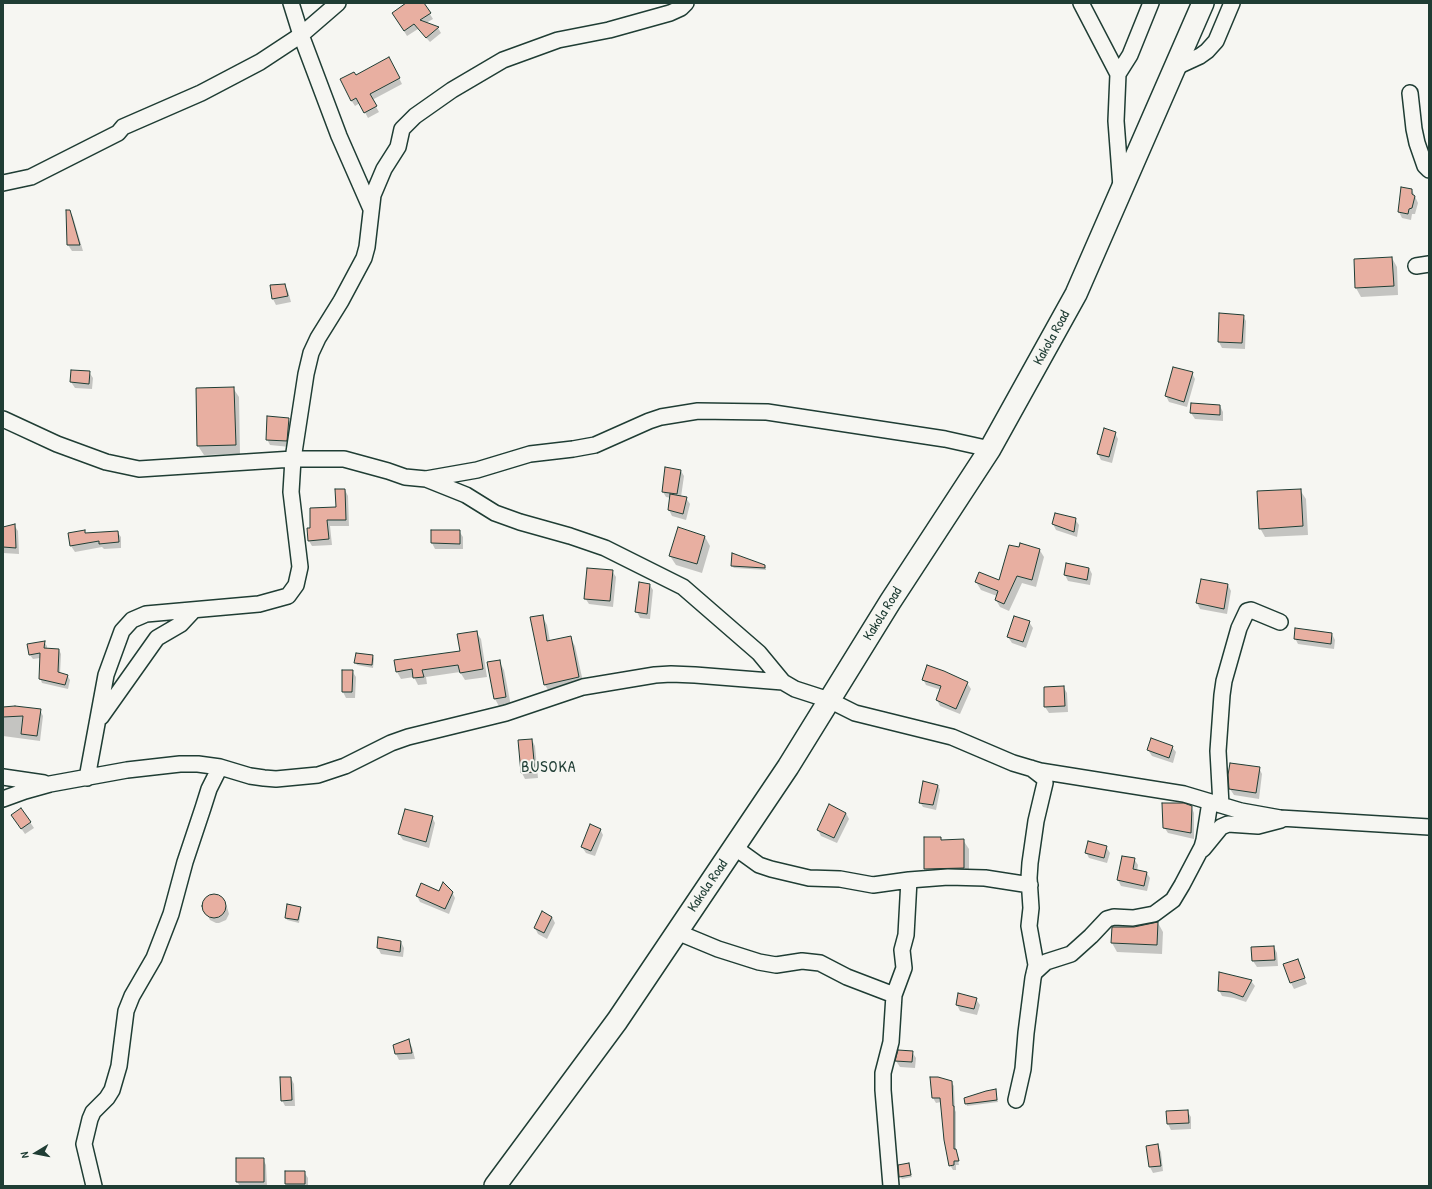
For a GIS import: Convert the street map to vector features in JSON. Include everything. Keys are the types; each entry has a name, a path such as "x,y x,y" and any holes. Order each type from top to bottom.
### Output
{"main road":[{"name":"Kakola Road","path":"495,1186 617,1021 788,767 890,602 990,449 1076,294 1203,3"}],"street":[{"path":"291,3 301,35 339,136 371,209"},
{"path":"3,183 30,177 118,134 123,127 201,93 260,62 301,35 338,3"},
{"path":"87,778 106,675 122,631 132,620 140,616 259,604 288,596 296,584 300,567 291,492 293,459 306,374 311,353 318,338 341,301 364,258 371,224 373,195 384,169 395,152 402,129 415,116 452,90 503,60 558,40 609,30 670,13 686,3"},
{"path":"1081,3 1118,74"},
{"path":"1121,190 1116,120 1118,74 1130,55 1151,3"},
{"path":"1174,68 1200,56 1216,41 1232,3"},
{"path":"1410,93 1417,143 1425,166 1429,170"},
{"path":"3,418 57,444 106,462 125,467 139,469 293,459 344,460 388,471 405,477 426,479 477,470 530,454 595,445 661,417 698,411 767,412 945,439 990,449"},
{"path":"426,479 466,495 495,513 605,548 683,587 759,653 783,682 795,689 829,700 855,713 952,737 1013,763 1040,771 1184,794 1241,811 1287,818 1429,827"},
{"path":"97,723 157,638 181,624 194,610"},
{"path":"1034,973 1046,962 1071,954 1107,919 1114,917 1132,918 1154,914 1173,900 1198,854 1204,840 1215,803 1222,695 1224,681 1239,628 1247,611 1251,610 1280,622"},
{"path":"3,799 50,784 127,770 180,764 198,764 220,767 250,776 276,779 318,775 345,766 392,743 408,737 506,712 583,687 655,675 695,675 783,682"},
{"path":"94,1186 84,1144 90,1119 93,1112 107,1098 112,1090 119,1066 126,1011 132,996 154,958 171,914 185,862 209,789 220,767"},
{"path":"1016,1100 1023,1069 1036,964 1029,926 1031,908 1030,863 1036,821 1045,784 1044,778 1030,768"},
{"path":"3,777 50,784"},
{"path":"1198,854 1221,827 1228,824 1258,826 1287,818"},
{"path":"734,847 759,865 809,878 840,879 874,885 948,877 984,878 1030,885"},
{"path":"890,1186 883,1090 884,1073 891,1042 894,995 904,968 902,950 906,935 910,880"},
{"path":"677,932 718,949 759,962 776,965 802,960 820,963 847,977 894,995"}],"building":[{"path":"406,3 424,3 431,13 420,20 439,27 426,38 414,24 404,31 392,13"},
{"path":"389,57 400,78 370,94 377,106 364,113 356,98 351,101 340,79 354,72 356,75"},
{"path":"1401,187 1412,189 1412,194 1415,196 1412,208 1409,209 1408,214 1398,212"},
{"path":"66,210 70,210 80,245 67,245"},
{"path":"1392,257 1394,286 1355,288 1354,259"},
{"path":"285,284 288,296 272,299 270,285"},
{"path":"1219,313 1244,315 1242,343 1218,342"},
{"path":"1173,367 1193,372 1184,402 1165,396"},
{"path":"71,370 90,371 89,384 70,382"},
{"path":"234,387 236,445 197,446 196,388"},
{"path":"1191,403 1220,405 1220,415 1190,413"},
{"path":"267,416 289,418 287,441 266,440"},
{"path":"1104,428 1116,432 1109,457 1097,454"},
{"path":"665,467 681,470 677,494 662,492"},
{"path":"335,489 345,489 346,520 327,520 329,539 308,541 307,528 310,528 310,508 336,507"},
{"path":"1301,489 1303,526 1259,529 1257,491"},
{"path":"670,494 687,497 683,514 668,510"},
{"path":"1055,513 1076,518 1074,532 1052,524"},
{"path":"15,524 16,548 3,547 3,527"},
{"path":"678,527 705,536 697,564 669,556"},
{"path":"85,530 85,533 118,531 119,542 99,544 99,541 70,546 68,533"},
{"path":"431,530 460,530 460,544 431,543"},
{"path":"1020,543 1040,549 1032,580 1017,576 1004,604 995,600 998,591 975,582 979,572 999,580 1009,545 1019,547"},
{"path":"732,553 765,565 765,568 731,566"},
{"path":"1066,563 1089,568 1087,580 1064,575"},
{"path":"587,568 613,570 610,601 584,599"},
{"path":"1201,579 1228,584 1224,609 1196,603"},
{"path":"639,582 650,584 647,614 635,612"},
{"path":"543,615 547,641 571,636 579,677 544,685 530,617"},
{"path":"1014,616 1030,621 1023,642 1007,637"},
{"path":"1295,628 1332,633 1331,644 1294,639"},
{"path":"477,631 483,669 460,673 458,665 422,670 424,677 413,678 412,669 396,672 394,660 460,651 457,634"},
{"path":"45,641 44,648 59,649 58,672 68,675 65,685 39,679 40,653 29,655 27,644"},
{"path":"356,653 373,655 372,665 354,663"},
{"path":"500,660 506,697 494,699 487,662"},
{"path":"927,665 968,682 956,709 936,700 941,686 922,680"},
{"path":"342,670 353,670 352,692 342,692"},
{"path":"1064,686 1065,706 1044,707 1044,687"},
{"path":"15,706 41,709 37,736 21,734 23,716 3,717 3,707"},
{"path":"1151,738 1173,746 1169,758 1147,750"},
{"path":"532,739 535,772 521,773 518,740"},
{"path":"1230,763 1260,767 1256,793 1229,789 1228,775"},
{"path":"923,781 938,785 933,805 919,803"},
{"path":"1162,803 1184,803 1192,806 1191,833 1163,828"},
{"path":"829,804 846,813 834,838 817,830"},
{"path":"21,808 31,822 21,829 11,815"},
{"path":"405,809 433,816 426,842 398,834"},
{"path":"590,824 601,829 591,851 581,847"},
{"path":"924,837 941,837 941,840 964,839 964,868 924,869"},
{"path":"1088,841 1107,846 1104,858 1085,853"},
{"path":"1122,856 1135,858 1133,869 1147,872 1144,886 1117,880"},
{"path":"443,882 453,892 445,909 416,896 421,883 439,891"},
{"path":"214,894 219,895 225,901 225,911 219,917 214,918 209,917 203,911 202,906 203,901 209,895"},
{"path":"287,904 301,907 298,920 285,918"},
{"path":"542,911 552,917 544,933 534,928"},
{"path":"1158,922 1157,945 1111,943 1112,927 1134,927"},
{"path":"378,937 401,941 400,952 377,948"},
{"path":"1274,946 1275,960 1252,961 1251,947"},
{"path":"1298,959 1305,978 1290,983 1283,964"},
{"path":"1219,972 1252,980 1243,997 1230,992 1218,991"},
{"path":"958,993 977,998 974,1009 956,1005"},
{"path":"409,1039 412,1053 395,1054 393,1045"},
{"path":"898,1050 913,1051 912,1062 895,1061"},
{"path":"280,1077 291,1077 292,1100 281,1101"},
{"path":"930,1077 938,1077 952,1081 954,1106 954,1149 956,1149 959,1161 954,1161 954,1165 949,1166 944,1140 940,1098 932,1098"},
{"path":"996,1089 997,1100 965,1104 964,1098"},
{"path":"1188,1110 1189,1123 1167,1124 1166,1111"},
{"path":"1158,1144 1161,1166 1149,1167 1146,1146"},
{"path":"236,1158 264,1158 264,1182 236,1182"},
{"path":"909,1163 911,1175 899,1177 898,1165"},
{"path":"285,1171 305,1171 305,1184 285,1184"}],"district":[{"name":"BUSOKA","path":"549,768"}]}
